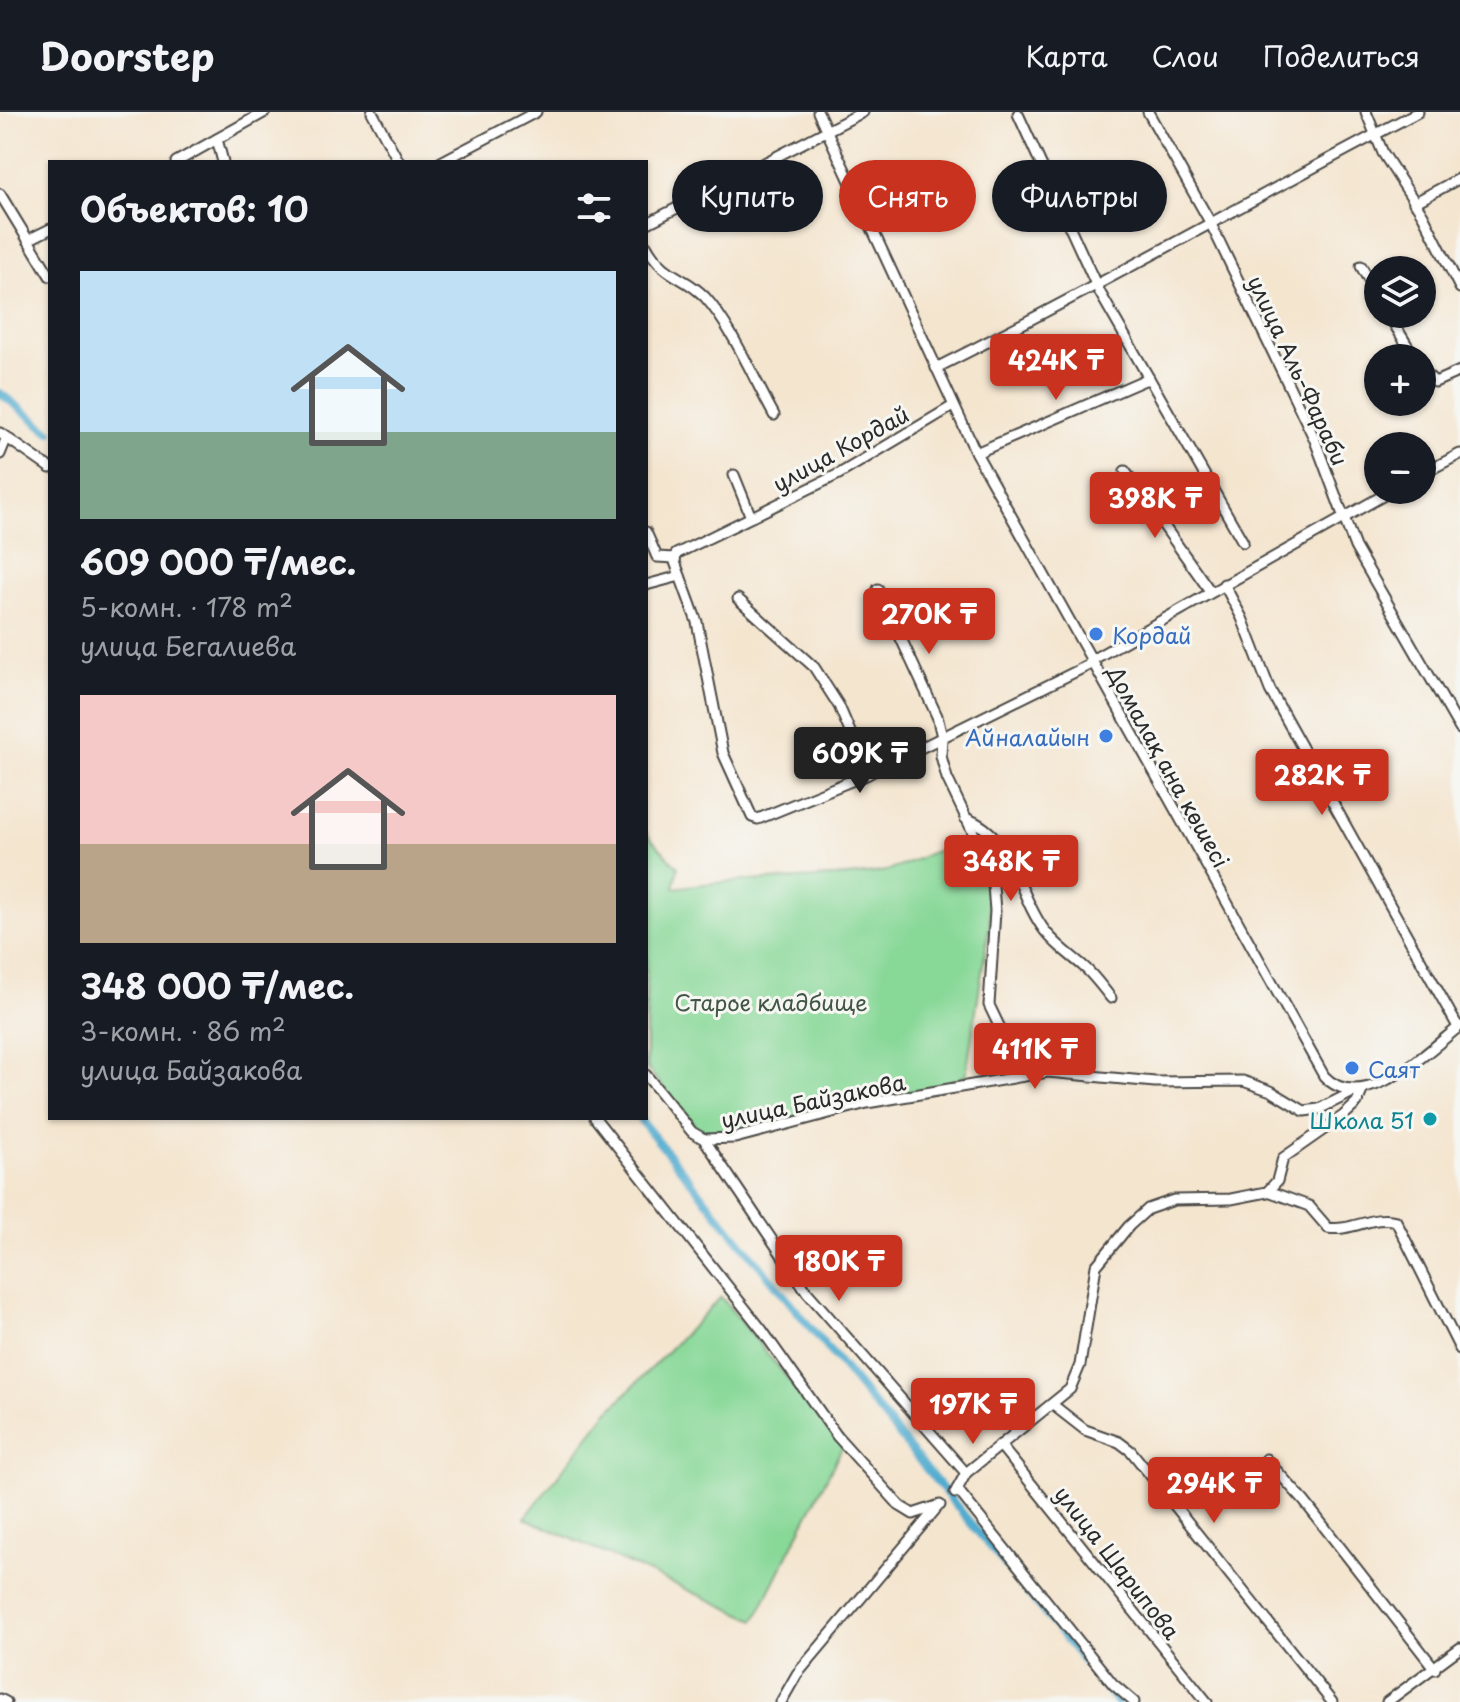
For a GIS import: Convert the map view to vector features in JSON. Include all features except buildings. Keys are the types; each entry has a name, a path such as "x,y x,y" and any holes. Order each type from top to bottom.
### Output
{"street":[{"path":"180,160 265,112"},
{"path":"372,112 398,160"},
{"path":"445,160 536,112"},
{"name":"Домалақ ана көшесі","path":"818,112 976,453 1090,662 1324,1076 1340,1090 1358,1091"},
{"path":"648,223 863,112"},
{"name":"улица Аль-Фараби","path":"1148,112 1210,222 1314,438 1342,518 1389,608 1460,729"},
{"path":"1366,112 1383,153 1460,288"},
{"path":"936,368 1418,112"},
{"path":"1018,114 1097,285 1243,542"},
{"path":"217,139 222,160"},
{"path":"1414,203 1460,178"},
{"path":"0,194 48,273"},
{"path":"28,240 48,230"},
{"path":"648,248 662,269 692,286 709,302 774,415"},
{"path":"1361,266 1364,271"},
{"path":"1436,382 1460,371"},
{"path":"976,453 1149,378"},
{"name":"улица Кордай","path":"676,556 700,540 839,474 953,406"},
{"path":"0,454 4,435 48,467"},
{"path":"1436,467 1460,454"},
{"path":"1125,471 1210,591"},
{"path":"734,475 751,517"},
{"path":"648,536 659,559 676,556 697,622 723,753 752,817 758,819 868,774 1090,662 1368,504"},
{"path":"648,584 680,576"},
{"path":"1224,584 1242,618 1270,690 1459,1027"},
{"path":"878,589 937,716 942,737 941,756 965,818 987,858 994,888 989,1005 1023,1076"},
{"path":"738,599 814,667 839,706 868,774"},
{"path":"965,818 994,832 1002,842 1023,893 1046,932 1090,972 1111,998"},
{"name":"улица Байзакова","path":"704,1139 735,1138 867,1103 1048,1072 1155,1082 1243,1081 1271,1091 1304,1111 1319,1109 1386,1080 1459,1027"},
{"path":"648,1077 692,1132 704,1139 807,1292 966,1473"},
{"path":"1268,1191 1277,1181 1283,1158 1343,1116 1357,1103 1358,1091"},
{"path":"597,1120 754,1320 837,1436 900,1506 913,1514 940,1505 797,1674 781,1702"},
{"path":"1134,1702 1113,1684 956,1491 966,1473 1053,1405 1076,1379 1096,1266 1129,1226 1148,1209 1174,1200 1231,1199 1268,1191 1309,1206 1328,1228 1344,1229 1387,1219 1396,1221 1460,1349"},
{"path":"1053,1405 1085,1430 1119,1442 1163,1482 1332,1702"},
{"name":"улица Шарипова","path":"1000,1445 1207,1702"},
{"path":"1266,1459 1304,1501 1435,1669"},
{"path":"1387,1702 1460,1648"},
{"path":"0,1699 6,1702"}],"green space":[{"name":"Старое кладбище","path":"648,835 678,867 674,888 875,873 944,849 968,851 986,871 990,921 966,1075 940,1088 731,1133 710,1134 694,1125 648,1069"},
{"path":"721,1297 843,1446 755,1620 525,1518 607,1413"}],"waterway":[{"path":"0,393 48,430"},
{"path":"641,1120 1117,1702"}],"place":[{"name":"Кордай","path":"1096,634"},
{"name":"Айналайын","path":"1106,736"},
{"name":"Саят","path":"1352,1068"},
{"name":"Школа 51","path":"1430,1119"}]}
